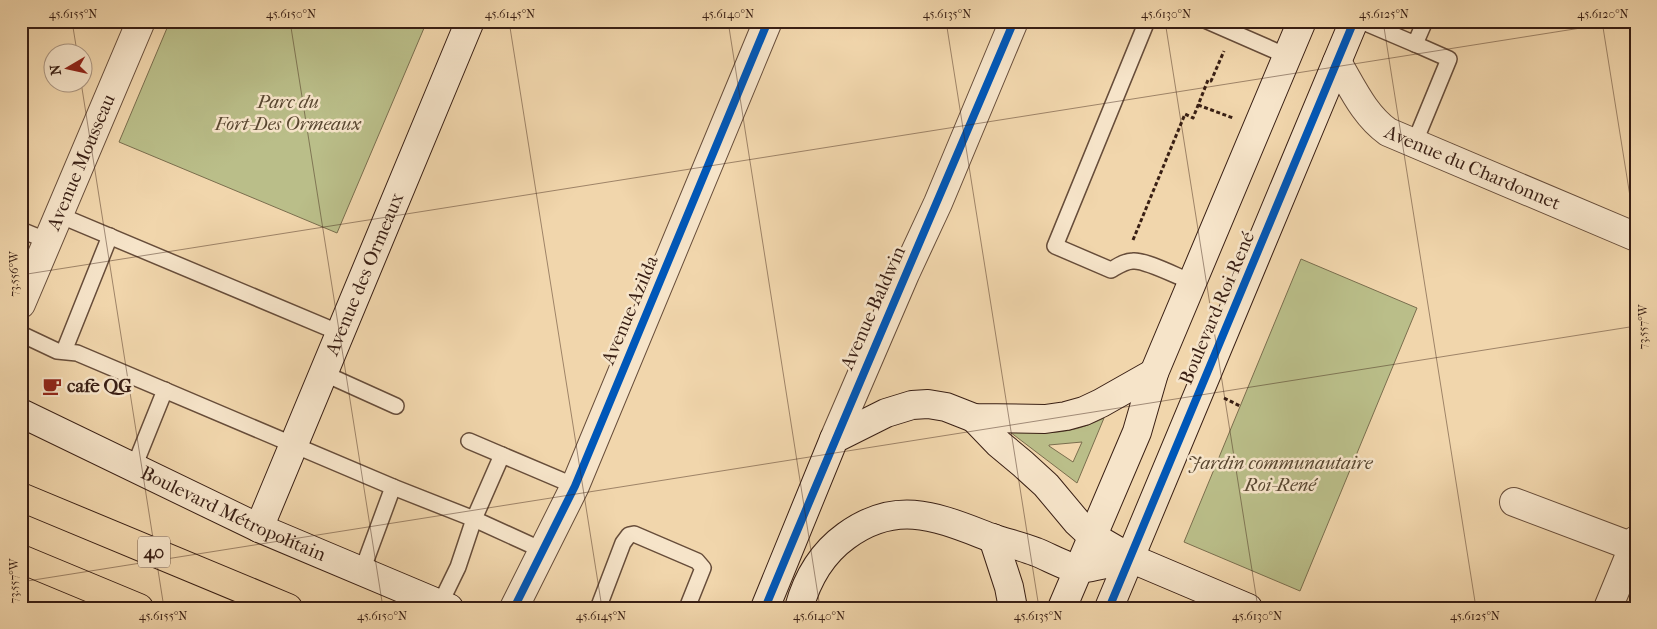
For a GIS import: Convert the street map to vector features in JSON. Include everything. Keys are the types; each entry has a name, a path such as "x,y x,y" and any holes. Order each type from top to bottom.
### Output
{"highway":[{"name":"40","path":"21,497 288,608"},
{"path":"21,559 139,608"}],"street":[{"name":"Avenue Mousseau","path":"21,304 140,21"},
{"name":"Avenue des Ormeaux","path":"259,528 470,21"},
{"name":"Avenue Azilda","path":"514,608 575,486 768,21"},
{"name":"Avenue Baldwin","path":"764,608 1014,21"},
{"name":"Boulevard Roi-René","path":"1062,608 1137,432 1154,373 1302,21"},
{"name":"Boulevard Roi-René","path":"1108,608 1354,21"},
{"name":"Avenue du Chardonnet","path":"1338,62 1364,108 1380,127 1388,132 1636,237"},
{"path":"834,440 886,413 912,405 928,404 946,407 974,418 1045,419 1066,416 1092,407 1154,373"},
{"name":"Boulevard Métropolitain","path":"21,412 259,528 445,606"},
{"path":"974,418 999,444 1046,485 1077,522 1092,536 1130,558 1248,608"},
{"path":"1514,502 1635,545 1608,608"},
{"path":"799,608 811,575 822,559 845,537 871,522 891,516 914,514 932,516 1034,551 1078,569 1130,558"},
{"path":"993,538 1009,586 1013,608"}],"lane":[{"path":"1148,21 1055,246 1112,270 1123,263 1133,260 1192,282"},
{"path":"1207,21 1287,56"},
{"path":"1361,21 1449,59 1414,144"},
{"path":"1415,44 1425,21"},
{"path":"59,215 340,333"},
{"path":"21,230 48,241"},
{"path":"64,351 110,236"},
{"path":"21,334 57,350 77,353 393,487 474,519 542,550"},
{"path":"323,374 396,406"},
{"path":"134,467 165,390"},
{"path":"469,442 575,486"},
{"path":"445,606 474,519 502,455"},
{"path":"362,571 393,487"},
{"path":"600,607 623,543 629,535 634,534 697,561 703,568 687,608"}],"path":[{"path":"1132,241 1185,114 1193,118 1208,80 1211,81 1226,46"},
{"path":"1198,105 1234,118"},
{"path":"1224,398 1240,406"}],"green space":[{"name":"Parc du Fort-Des Ormeaux","path":"170,21 427,21 337,233 119,142"},
{"name":"Jardin communautaire Roi-René","path":"1301,259 1417,308 1300,591 1184,542"},
{"path":"1104,418 1077,483 1010,432 1012,430 1059,432","holes":["1082,442 1073,462 1049,446 1049,445"]}],"cycle path":[{"path":"514,608 575,486 768,21"},
{"path":"765,608 1014,21"},
{"path":"1109,608 1354,21"}],"place":[{"name":"cafe QG","path":"52,386"}]}
